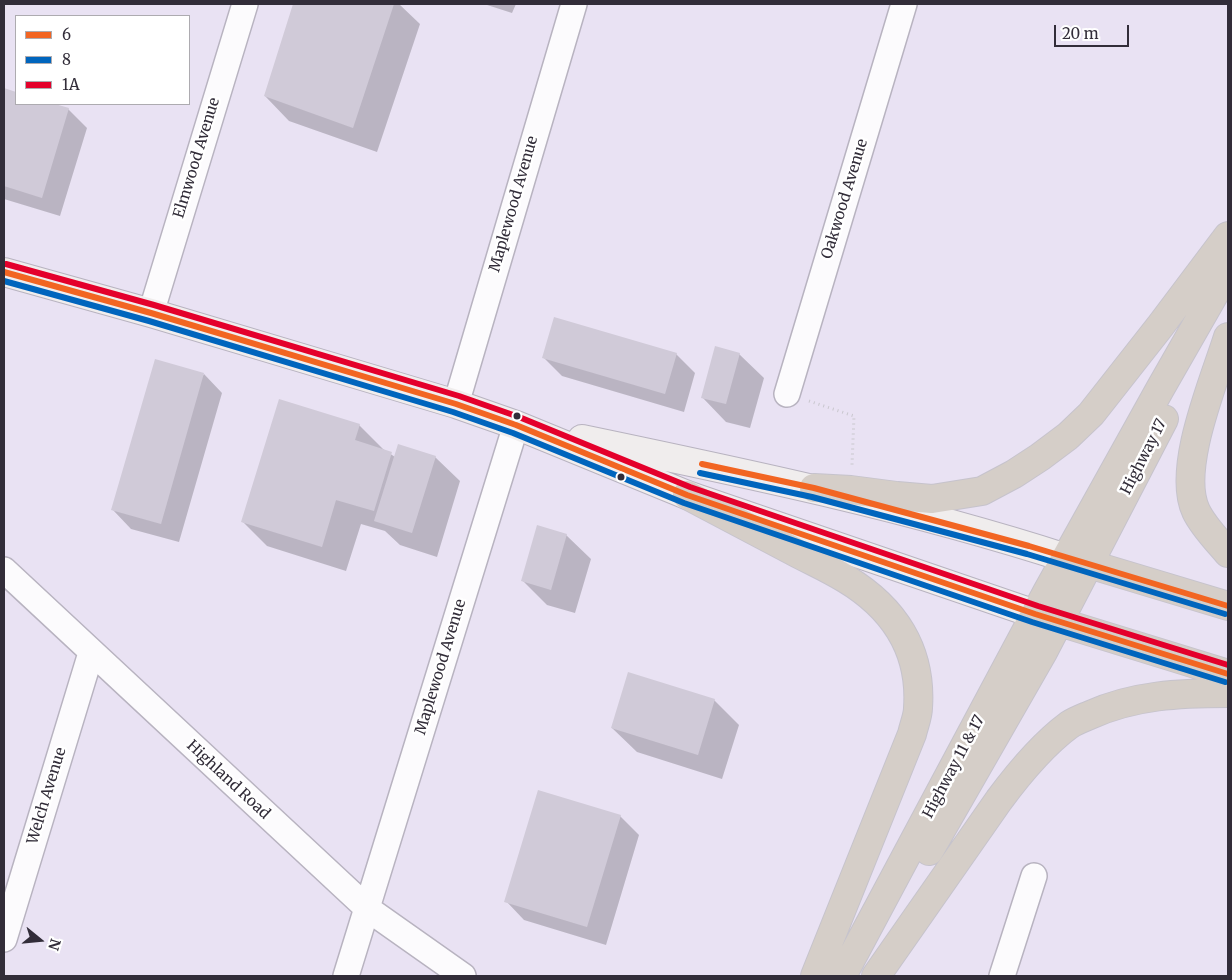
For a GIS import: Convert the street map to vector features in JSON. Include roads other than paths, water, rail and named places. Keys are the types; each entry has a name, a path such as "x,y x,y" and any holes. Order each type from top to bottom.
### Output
{"highway":[{"path":"814,488 932,499 982,491 1040,458 1068,436 1091,414 1162,325 1228,236"},
{"name":"Highway 17","path":"1077,560 1228,270"},
{"name":"Highway 17","path":"1077,560 1228,293"},
{"path":"1228,337 1198,432 1192,458 1190,487 1196,510 1228,553"},
{"path":"687,496 854,584 875,600 891,616 907,642 914,660 918,682 918,710 912,734 815,976"},
{"path":"1077,560 1228,606"},
{"name":"Highway 11 & 17","path":"855,976 953,809 1077,560"},
{"path":"1047,618 1228,674"},
{"name":"Highway 11 & 17","path":"842,976 1047,618"},
{"path":"876,976 999,800 1046,745 1070,724 1099,711 1126,702 1154,696 1186,693 1228,693"}],"main road":[{"path":"4,272 151,313 456,404 516,425 687,496 1047,618"},
{"path":"516,425 814,488 1077,560"}],"street":[{"name":"Elmwood Avenue","path":"151,313 244,4"},
{"name":"Maplewood Avenue","path":"456,404 574,4"},
{"name":"Oakwood Avenue","path":"787,394 904,4"},
{"name":"Maplewood Avenue","path":"346,976 504,458 516,425"},
{"name":"Highland Road","path":"4,570 368,909 463,976"},
{"name":"Welch Avenue","path":"4,939 91,653"},
{"path":"1002,976 1034,876"}]}
